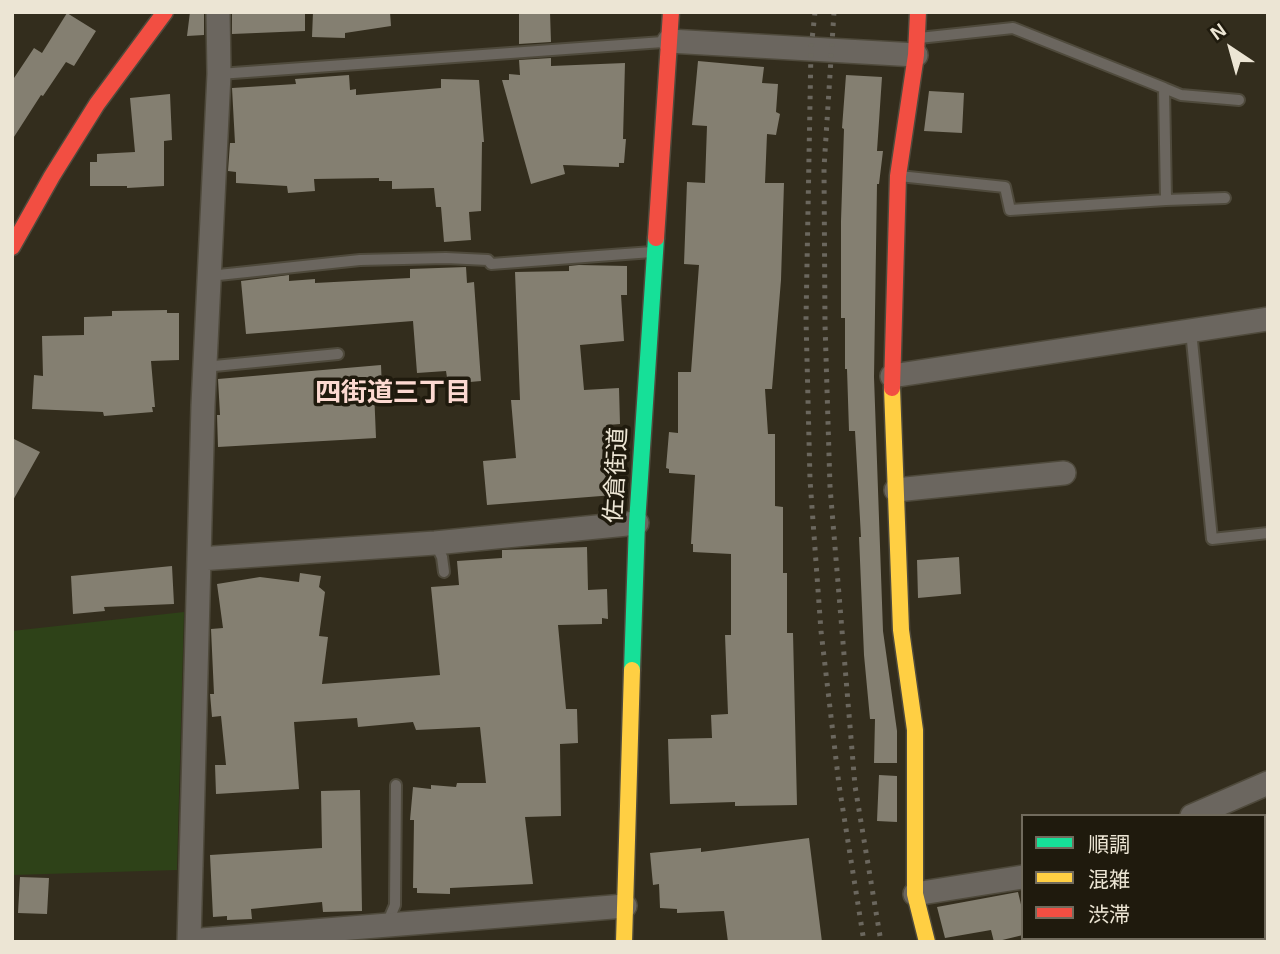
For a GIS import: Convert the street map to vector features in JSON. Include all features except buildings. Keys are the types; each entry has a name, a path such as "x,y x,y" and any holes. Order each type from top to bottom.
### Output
{"main road":[{"path":"12,247 97,104 164,12"},
{"name":"佐倉街道","path":"624,942 637,523 671,12"},
{"path":"918,12 916,46 898,176 892,376 901,630 915,730 915,894 927,942"}],"street":[{"path":"218,12 219,74 204,367 189,942 625,906"},
{"path":"669,41 916,46"},
{"path":"892,376 1268,319"},
{"path":"896,490 1064,473"},
{"path":"199,559 435,543 637,523"},
{"path":"1197,814 1268,783"},
{"path":"915,894 1021,877"}],"lane":[{"path":"916,46 1013,28 1181,95 1239,100"},
{"path":"219,74 669,41"},
{"path":"1164,88 1166,200"},
{"path":"898,176 1005,187 1010,210 1225,198"},
{"path":"209,276 359,260 446,258 488,260 491,264 654,252"},
{"path":"1191,331 1212,539 1268,533"},
{"path":"204,367 338,354"},
{"path":"435,543 442,557 444,572"},
{"path":"386,926 395,905 396,785"}],"green space":[{"path":"184,612 177,870 12,875 12,631"}],"railway":[{"path":"815,12 811,49 806,319 810,480 821,631 839,785 864,942"},
{"path":"834,12 824,168 830,487 855,786 881,942"}],"traffic: fast":[{"path":"632,670 637,523 656,238"}],"traffic: slow":[{"path":"892,388 901,630 915,730 915,894 927,942"},
{"path":"624,942 632,670"}],"traffic: jam":[{"path":"12,247 97,104 165,12"},
{"path":"656,238 671,12"},
{"path":"892,388 898,176 916,55 918,12"}],"district":[{"name":"四街道三丁目","path":"393,394"}]}
